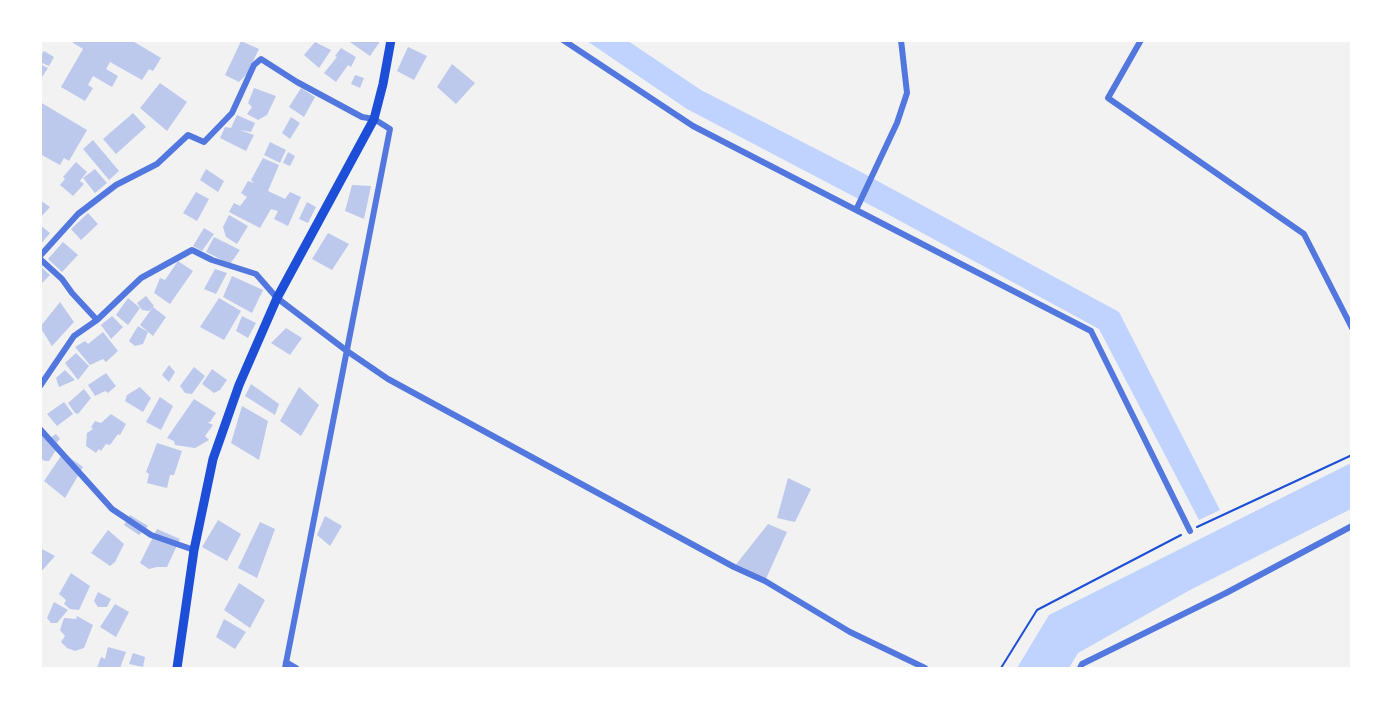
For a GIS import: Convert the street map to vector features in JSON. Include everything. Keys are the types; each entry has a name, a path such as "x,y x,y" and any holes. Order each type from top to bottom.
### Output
{"main road":[{"path":"177,669 194,550 213,459 239,385 277,298 374,119 391,40"}],"street":[{"path":"563,40 693,126 1091,332 1190,531"},
{"path":"856,210 897,123 907,93 901,40"},
{"path":"1141,40 1108,98 1304,234 1352,328"},
{"path":"97,320 72,293 63,279 40,257 78,214 116,185 157,164 188,135 204,142 232,113 254,65 261,59 297,82 362,117 374,119 390,129 285,665 296,669"},
{"path":"40,386 74,336 97,320 141,278 192,250 212,260 256,274 277,298 388,379 734,567 765,581 850,632 925,669"},
{"path":"40,429 112,509 151,535 194,550"},
{"path":"1080,669 1082,664 1226,593 1352,526"}],"path":[{"path":"1001,669 1038,610 1190,531 1352,454"}],"water":[{"path":"587,41 628,41 701,90 861,172 1119,312 1220,510 1199,520 1099,329 687,109"},
{"path":"1351,463 1351,509 1190,590 1078,653 1069,668 1017,668 1049,615"}],"building":[{"path":"74,40 131,40 161,58 153,71 149,69 142,80 110,62 106,69 118,76 112,87 93,76 88,85 93,88 85,101 61,87 83,49 73,43"},
{"path":"347,40 381,40 370,56"},
{"path":"241,41 259,49 247,74 239,82 225,75"},
{"path":"315,42 331,50 319,68 304,55"},
{"path":"408,47 427,56 414,80 397,71"},
{"path":"341,48 356,57 351,67 348,65 336,82 324,73"},
{"path":"44,51 54,57 49,66 40,62 40,56"},
{"path":"40,64 48,68 40,80"},
{"path":"452,64 475,83 456,104 437,87"},
{"path":"355,75 364,78 360,88 351,84"},
{"path":"160,83 187,102 167,131 140,108"},
{"path":"254,88 276,96 267,115 258,120 247,114 252,107 248,103"},
{"path":"301,88 315,97 304,117 289,107"},
{"path":"40,102 87,130 69,161 64,158 60,165 40,154"},
{"path":"133,113 146,127 116,154 103,139"},
{"path":"237,115 255,123 251,132 240,130 254,135 246,151 220,138 225,127 231,128"},
{"path":"291,117 300,123 290,139 282,133"},
{"path":"93,140 119,171 109,180 83,149"},
{"path":"270,142 286,150 280,163 264,155"},
{"path":"288,152 295,156 290,166 283,163"},
{"path":"263,158 279,165 268,191 285,199 290,192 301,197 288,226 274,219 278,211 271,209 260,228 229,212 234,203 240,206 247,197 241,193 248,181 254,183 251,180"},
{"path":"76,162 87,172 79,182 84,184 73,196 60,185 65,179 63,177"},
{"path":"95,169 107,183 95,193 83,178"},
{"path":"206,169 224,181 218,192 200,180"},
{"path":"352,185 371,186 364,219 345,211"},
{"path":"196,192 209,199 197,221 183,213"},
{"path":"40,200 50,207 40,218"},
{"path":"307,202 316,207 308,223 299,219"},
{"path":"88,213 98,224 81,240 71,229"},
{"path":"229,215 248,226 237,244 226,237 223,227"},
{"path":"40,225 50,233 40,245"},
{"path":"204,228 214,234 202,251 193,246"},
{"path":"328,233 349,244 332,270 312,259"},
{"path":"214,237 240,250 230,264 206,252"},
{"path":"63,242 78,255 62,272 48,259"},
{"path":"178,261 193,271 170,304 154,293 160,278 165,280"},
{"path":"40,266 50,275 40,285"},
{"path":"215,269 227,273 216,294 204,289"},
{"path":"232,276 263,290 252,313 223,297"},
{"path":"146,296 154,306 149,311 142,310 137,303"},
{"path":"128,298 140,308 128,325 116,315"},
{"path":"219,298 241,311 224,340 200,327"},
{"path":"60,302 74,322 52,346 40,327"},
{"path":"153,307 166,317 153,336 140,325"},
{"path":"112,316 123,327 111,339 101,325"},
{"path":"242,316 256,323 248,338 236,331"},
{"path":"138,326 148,332 143,344 135,346 129,341"},
{"path":"286,328 302,338 290,355 271,343"},
{"path":"103,332 118,351 106,362 103,359 90,365 75,347 85,341 88,344"},
{"path":"76,353 89,366 78,380 65,363"},
{"path":"169,365 175,372 169,382 162,375"},
{"path":"194,367 205,376 192,394 185,393 180,386"},
{"path":"212,369 227,380 220,390 214,393 202,384"},
{"path":"65,370 75,380 59,387 56,378"},
{"path":"106,373 116,386 108,393 105,391 95,396 88,385"},
{"path":"251,384 279,404 275,415 245,396"},
{"path":"140,387 151,398 143,412 125,401 127,395"},
{"path":"299,387 319,405 301,436 280,421"},
{"path":"84,389 91,398 78,414 68,403"},
{"path":"160,397 173,406 161,430 146,422"},
{"path":"194,399 216,413 210,422 207,422 213,425 205,436 209,440 195,448 175,445 174,441 167,438"},
{"path":"64,402 73,414 57,426 47,414"},
{"path":"242,406 268,421 259,460 231,443"},
{"path":"111,414 126,424 120,435 118,434 110,445 106,444 101,451 99,449 96,453 86,446 87,433 93,429 91,427 95,421 101,423"},
{"path":"40,427 50,438 56,434 60,439 49,461 40,458"},
{"path":"157,443 182,451 174,475 170,475 167,488 147,483 149,474 146,472"},
{"path":"63,453 83,467 65,498 44,481"},
{"path":"788,478 811,489 795,522 777,518"},
{"path":"130,515 148,526 139,535 124,525"},
{"path":"325,516 342,526 330,546 317,535"},
{"path":"218,520 241,534 227,561 202,547"},
{"path":"260,522 275,529 257,578 238,568"},
{"path":"768,524 787,532 765,581 734,567"},
{"path":"157,529 180,539 167,567 149,569 140,563"},
{"path":"108,530 124,544 115,562 110,566 91,553"},
{"path":"40,548 55,556 40,573"},
{"path":"71,573 90,586 79,610 70,609 64,604 66,600 59,594"},
{"path":"239,583 265,600 250,628 224,610"},
{"path":"98,592 111,599 107,607 98,607 94,601"},
{"path":"54,602 68,610 57,623 51,623 47,618"},
{"path":"115,604 129,612 116,637 100,627"},
{"path":"77,616 93,625 84,648 75,651 67,648 61,642 65,636 60,630 64,618 76,619"},
{"path":"224,619 246,632 235,649 216,637"},
{"path":"108,647 126,652 120,668 97,668 101,657 105,659"},
{"path":"133,653 145,657 143,667 129,664"}]}
